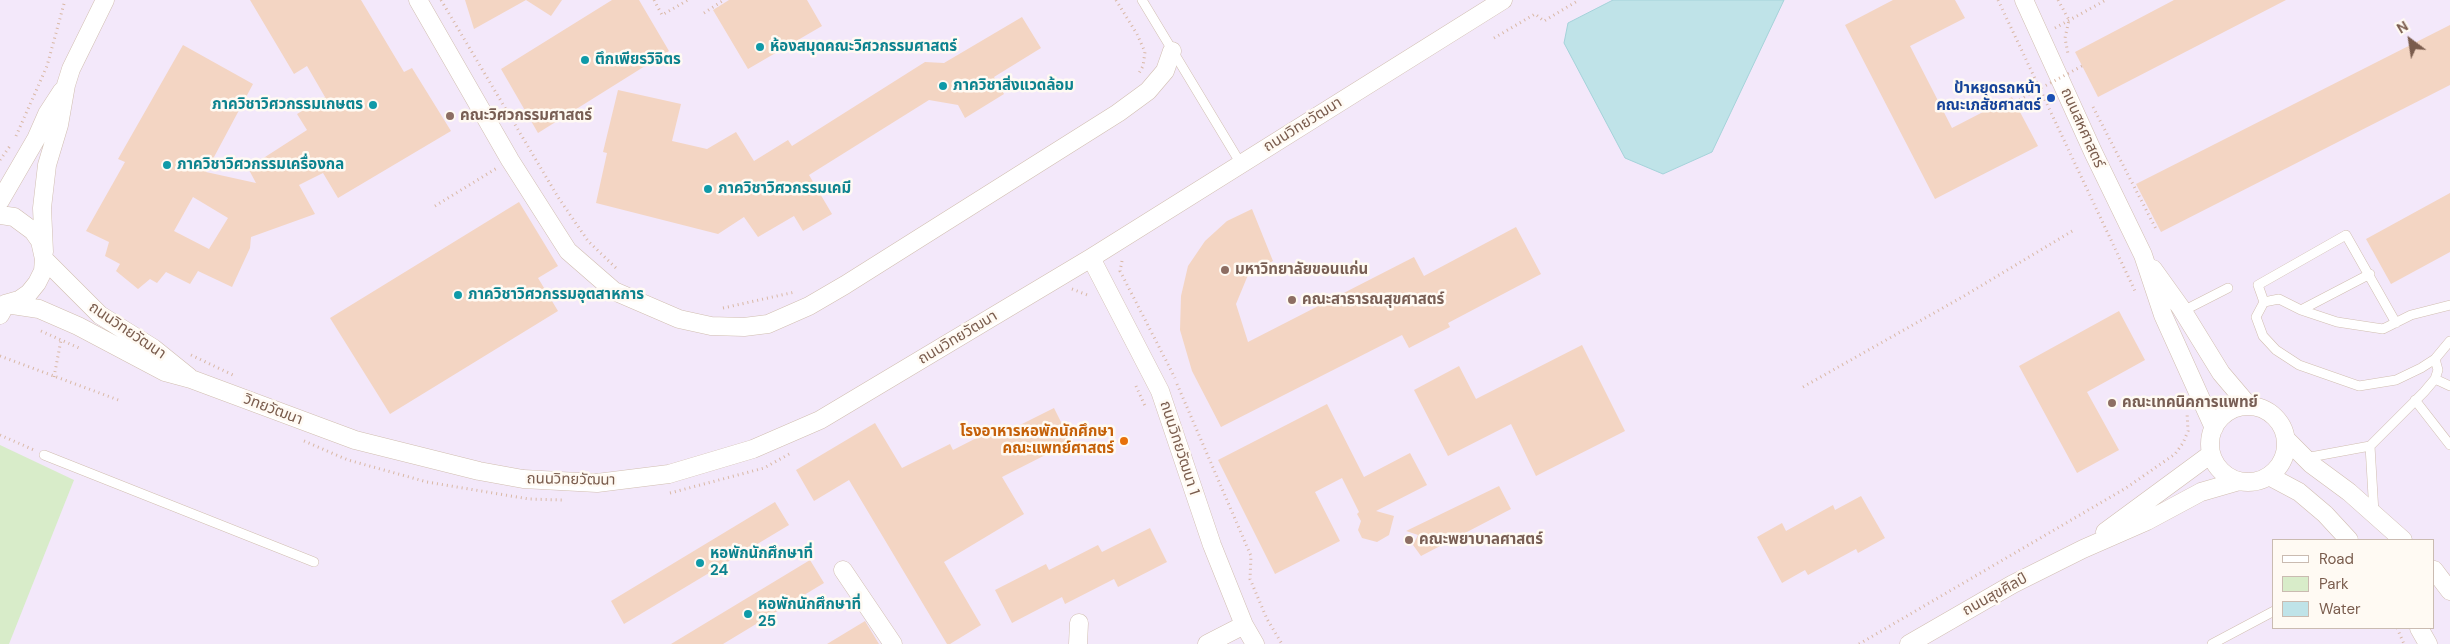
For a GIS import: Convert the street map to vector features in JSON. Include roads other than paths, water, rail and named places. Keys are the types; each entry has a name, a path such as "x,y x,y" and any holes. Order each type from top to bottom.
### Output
{"street":[{"path":"95,0 95,20"},
{"path":"2,308 24,297 38,283 43,271 42,208 45,182 66,85 71,69 105,0"},
{"path":"418,0 510,160 568,252 614,291 679,319 711,326 744,327 768,324 809,306 845,285 1118,113 1154,84 1165,71 1172,51"},
{"name":"ถนนวิทยวัฒนา","path":"355,440 523,480 597,483 669,474 753,449 820,420 1095,266 1241,164 1503,0"},
{"name":"ถนนสหศาสตร์","path":"2024,0 2142,255"},
{"path":"0,201 36,139 47,114 66,85"},
{"name":"ถนนวิทยวัฒนา","path":"0,215 14,217 25,223 40,241 44,255 100,315 154,348 192,379"},
{"path":"2142,255 2183,311 2221,373 2249,406"},
{"path":"2142,255 2163,315 2214,428"},
{"name":"ถนนวิทยวัฒนา 1","path":"1095,266 1160,391 1212,545 1244,625 1254,644"},
{"path":"2,308 40,309 78,326 165,372 192,379"},
{"name":"วิทยวัฒนา","path":"192,379 355,440"},
{"path":"2239,481 2221,471 2211,454 2210,441 2214,428 2228,412 2249,406 2270,412 2277,420 2286,439 2304,458 2402,539"},
{"path":"2083,549 2147,521 2201,492 2239,481 2249,482 2268,476 2283,460 2286,439"},
{"path":"2083,549 2211,454"},
{"path":"2268,476 2299,492 2325,514 2348,539"},
{"name":"ถนนสุขศิลป์","path":"1909,644 2013,584 2083,549"},
{"path":"843,570 893,644"},
{"path":"2435,571 2450,591"},
{"path":"1078,644 1079,623"},
{"path":"1207,644 1244,625"},
{"path":"2420,629 2428,644"}],"lane":[{"path":"1142,0 1241,164"},
{"path":"2396,323 2370,274 2346,235 2258,285 2264,302 2256,317 2263,336 2276,350 2298,365 2359,386 2396,380 2435,359 2450,340"},
{"path":"2301,310 2370,274"},
{"path":"2183,311 2228,288"},
{"path":"2264,302 2279,299 2301,310 2337,322 2382,330 2411,315 2450,305"},
{"path":"2304,458 2370,446 2435,379 2438,370 2435,359"},
{"path":"2435,379 2450,386"},
{"path":"2415,400 2450,445"},
{"path":"2370,446 2374,515"},
{"path":"44,455 314,562"},
{"path":"2212,644 2272,612"}],"water":[{"path":"1613,0 1784,0 1712,152 1663,174 1625,158 1564,43 1568,23"}],"place":[{"name":"ห้องสมุดคณะวิศวกรรมศาสตร์","path":"760,47"},
{"name":"ตึกเพียรวิจิตร","path":"585,60"},
{"name":"ภาควิชาสิ่งแวดล้อม","path":"943,86"},
{"name":"ป้าหยุดรถหน้า คณะเภสัชศาสตร์","path":"2051,98"},
{"name":"ภาควิชาวิศวกรรมเกษตร","path":"373,105"},
{"name":"คณะวิศวกรรมศาสตร์","path":"450,116"},
{"name":"ภาควิชาวิศวกรรมเครื่องกล","path":"167,165"},
{"name":"ภาควิชาวิศวกรรมเคมี","path":"708,189"},
{"name":"มหาวิทยาลัยขอนแก่น","path":"1225,270"},
{"name":"ภาควิชาวิศวกรรมอุตสาหการ","path":"458,295"},
{"name":"คณะสาธารณสุขศาสตร์","path":"1292,300"},
{"name":"คณะเทคนิคการแพทย์","path":"2112,403"},
{"name":"โรงอาหารหอพักนักศึกษา คณะแพทย์ศาสตร์","path":"1124,441"},
{"name":"คณะพยาบาลศาสตร์","path":"1409,540"},
{"name":"หอพักนักศึกษาที่ 24","path":"700,563"},
{"name":"หอพักนักศึกษาที่ 25","path":"748,614"}]}
